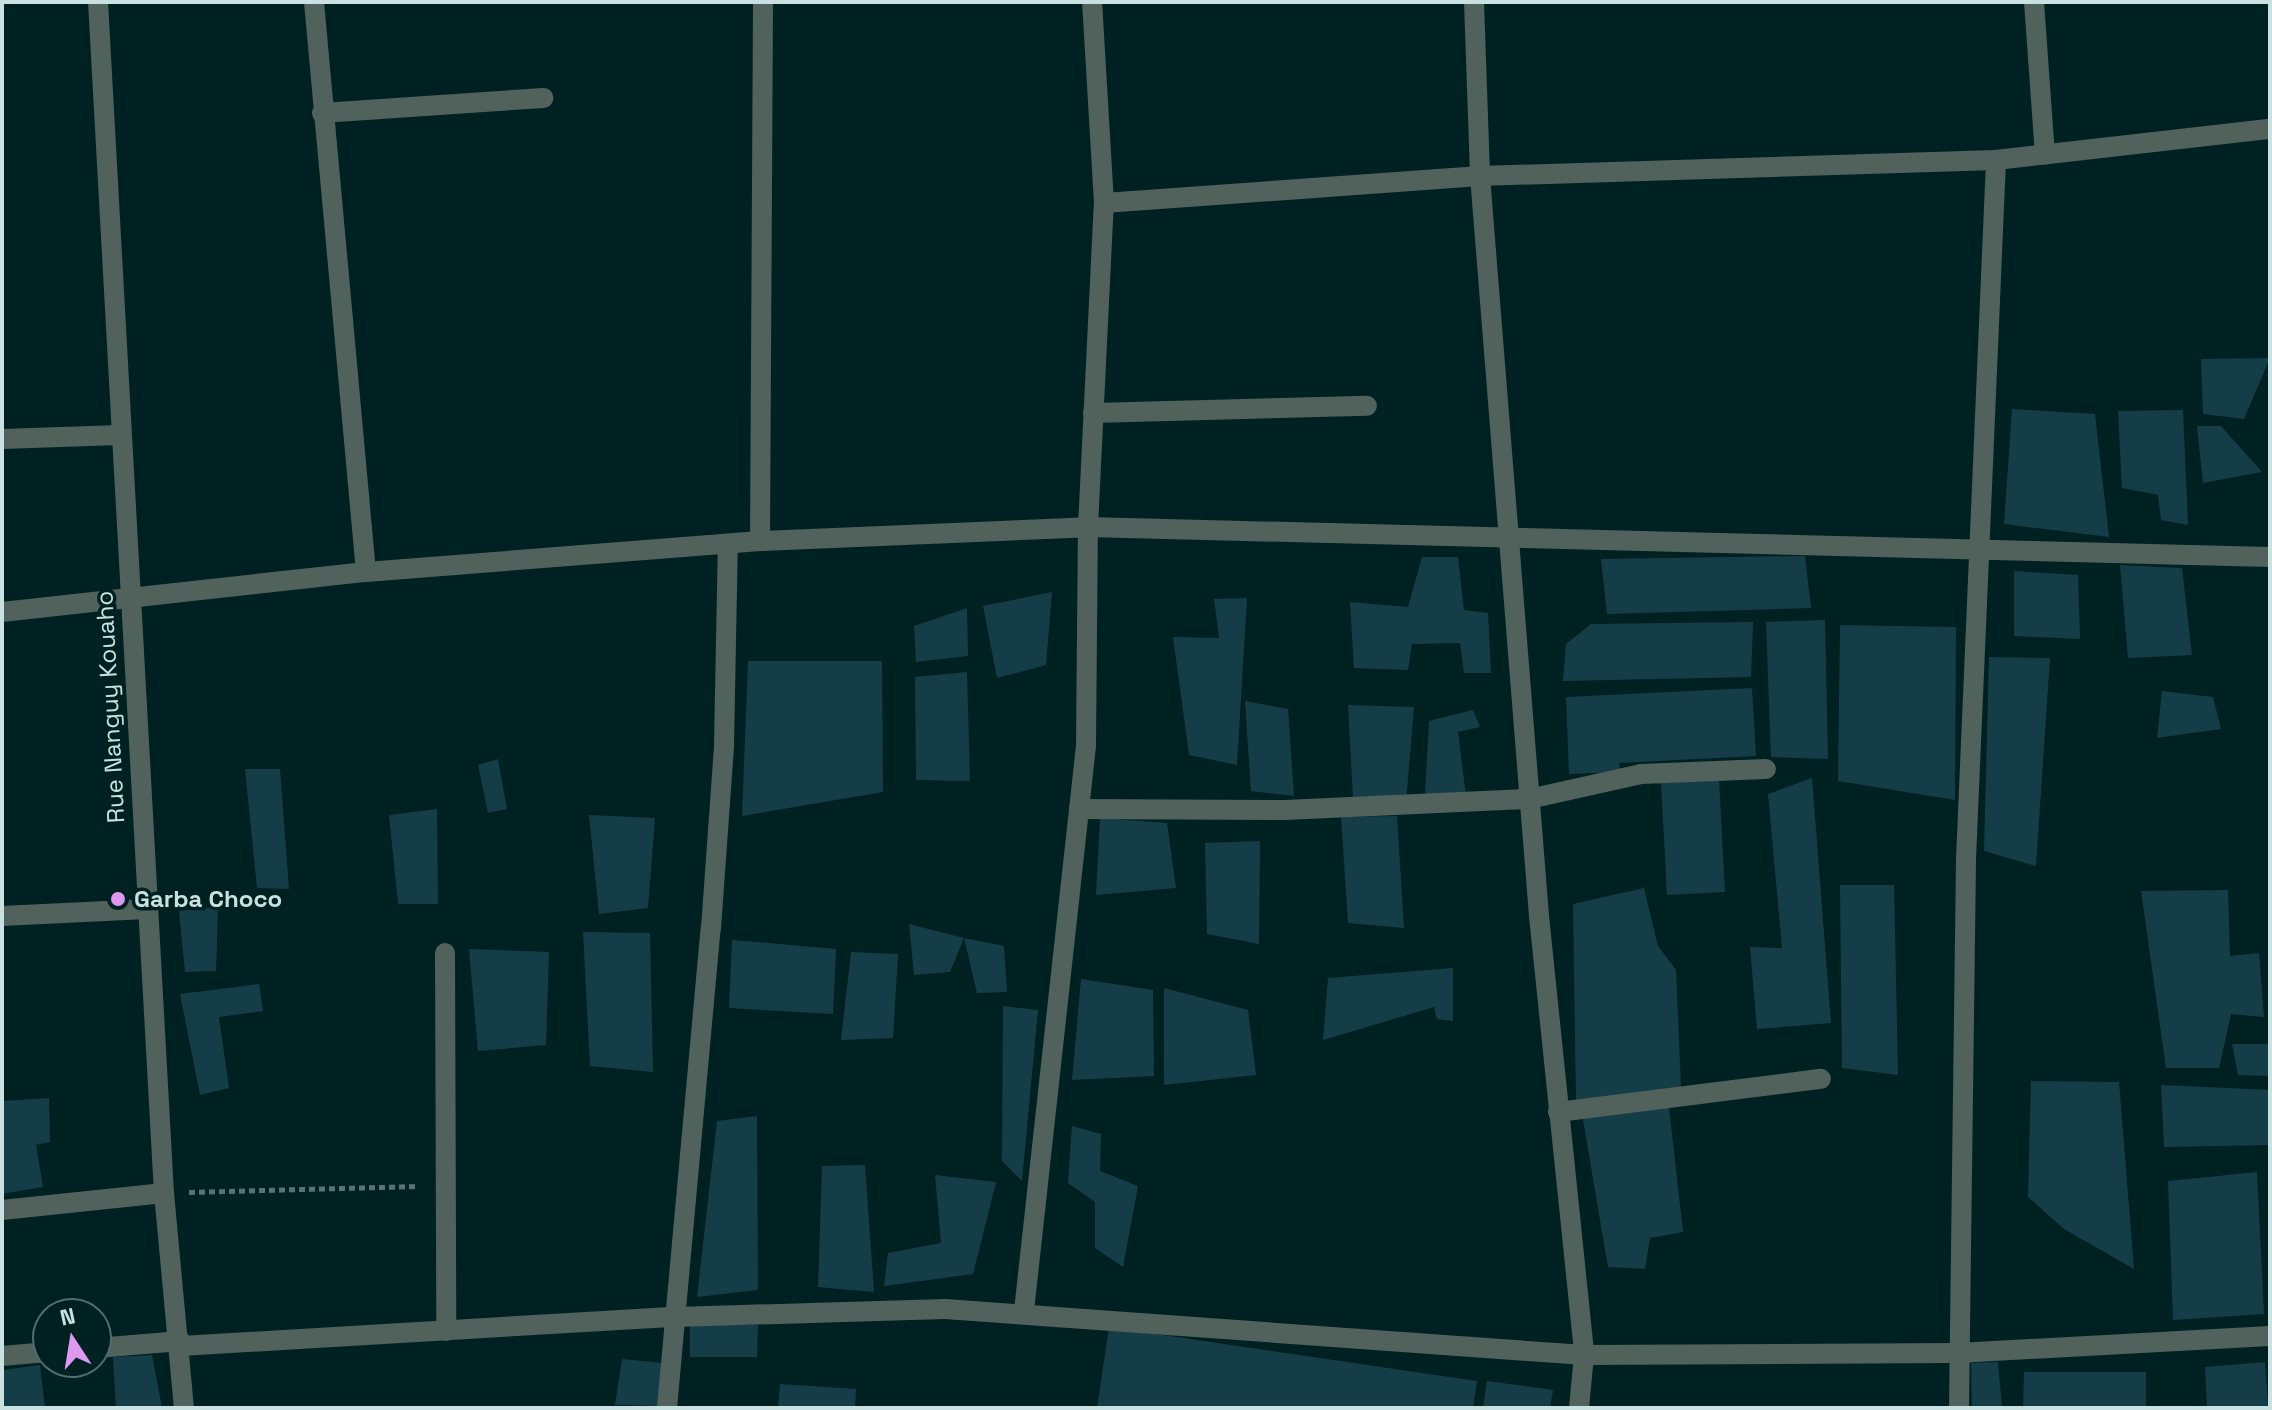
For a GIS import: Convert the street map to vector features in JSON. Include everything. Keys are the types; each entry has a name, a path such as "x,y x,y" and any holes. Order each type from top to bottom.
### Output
{"street":[{"name":"Rue Nanguy Kouaho","path":"98,2 164,1193 181,1344 184,1408"},
{"path":"314,2 366,572"},
{"path":"760,541 763,2"},
{"path":"1024,1311 1086,746 1088,527 1104,203 1092,2"},
{"path":"1474,2 1480,176 1529,799 1584,1355 1579,1408"},
{"path":"2034,2 2045,155"},
{"path":"322,113 543,98"},
{"path":"1104,203 1480,176 1996,160 2270,129"},
{"path":"1959,1408 1957,1353 1966,859 1996,160"},
{"path":"1093,413 1367,406"},
{"path":"2,439 120,435"},
{"path":"2,612 366,572 760,541 1088,527 1980,546 2270,557"},
{"path":"667,1408 724,745 728,544"},
{"path":"1079,809 1285,810 1529,799 1641,774 1766,769"},
{"path":"2,916 147,909"},
{"path":"445,953 446,1331"},
{"path":"1558,1112 1821,1079"},
{"path":"2,1210 164,1193"},
{"path":"112,1347 675,1317 1024,1311 1584,1355 1957,1353 2270,1336"},
{"path":"2,1356 32,1353"}],"path":[{"path":"164,1193 446,1186"}],"building":[{"path":"2270,358 2244,419 2203,414 2201,359"},
{"path":"2012,409 2095,414 2109,537 2004,524"},
{"path":"2183,410 2188,525 2161,520 2158,495 2122,488 2118,411"},
{"path":"2197,426 2221,426 2262,472 2203,483"},
{"path":"1805,556 1811,608 1607,614 1601,559"},
{"path":"1422,557 1458,557 1464,610 1488,613 1491,673 1464,673 1460,643 1412,644 1408,670 1354,668 1350,602 1408,607"},
{"path":"2120,565 2182,568 2192,655 2128,658"},
{"path":"2014,571 2078,575 2080,639 2014,636"},
{"path":"1052,592 1046,665 997,678 983,606"},
{"path":"1247,598 1237,765 1189,755 1173,637 1219,638 1214,599"},
{"path":"967,608 968,656 916,662 914,626"},
{"path":"1825,620 1828,759 1771,757 1766,622"},
{"path":"1753,622 1751,677 1563,681 1566,644 1591,624"},
{"path":"1840,625 1956,627 1955,800 1838,781"},
{"path":"1989,657 2050,658 2036,866 1984,851"},
{"path":"748,661 882,661 883,792 742,816"},
{"path":"967,672 970,781 916,780 915,677"},
{"path":"1752,688 1756,756 1619,763 1620,772 1569,774 1566,697"},
{"path":"2162,691 2213,697 2221,729 2157,738"},
{"path":"1245,701 1288,709 1294,796 1251,791"},
{"path":"1348,705 1414,707 1406,802 1353,798"},
{"path":"1473,710 1480,727 1458,732 1466,796 1425,794 1429,721"},
{"path":"498,759 507,809 488,813 478,765"},
{"path":"245,769 280,769 289,889 257,888"},
{"path":"1812,778 1831,1023 1757,1029 1750,947 1782,948 1768,794"},
{"path":"1719,780 1725,892 1667,895 1661,783"},
{"path":"437,809 438,904 398,904 389,815"},
{"path":"589,815 655,818 648,908 599,914"},
{"path":"1397,816 1404,928 1348,923 1341,817"},
{"path":"1100,818 1167,823 1176,888 1096,895"},
{"path":"1260,841 1259,944 1207,934 1205,843"},
{"path":"1840,885 1894,885 1898,1075 1842,1068"},
{"path":"1644,888 1658,946 1676,970 1681,1087 1576,1100 1573,904"},
{"path":"2228,890 2230,956 2259,953 2264,1017 2231,1014 2219,1068 2166,1068 2141,891"},
{"path":"218,907 216,971 185,972 179,911"},
{"path":"909,924 964,938 950,972 914,975"},
{"path":"583,932 650,933 653,1072 590,1066"},
{"path":"964,938 1004,946 1007,992 977,993"},
{"path":"732,940 836,949 833,1014 729,1008"},
{"path":"469,949 549,952 546,1045 478,1051"},
{"path":"851,952 898,954 893,1038 841,1040"},
{"path":"1453,968 1453,1021 1437,1019 1434,1007 1323,1040 1328,978"},
{"path":"1081,979 1153,990 1154,1076 1072,1080"},
{"path":"259,984 263,1011 219,1017 229,1088 200,1095 180,994"},
{"path":"1164,988 1248,1010 1256,1075 1164,1085"},
{"path":"1003,1006 1038,1010 1022,1181 1002,1161"},
{"path":"2232,1044 2270,1044 2270,1076 2238,1075"},
{"path":"2031,1081 2119,1082 2134,1269 2064,1229 2028,1197"},
{"path":"2161,1085 2270,1090 2270,1145 2164,1147"},
{"path":"49,1098 50,1142 36,1145 43,1187 2,1194 2,1101"},
{"path":"1669,1107 1683,1232 1650,1238 1645,1269 1608,1267 1582,1114"},
{"path":"757,1116 758,1290 697,1297 717,1121"},
{"path":"1072,1126 1101,1134 1100,1171 1138,1186 1123,1267 1095,1248 1095,1202 1068,1183"},
{"path":"865,1165 874,1292 818,1287 822,1166"},
{"path":"2257,1172 2264,1314 2173,1320 2168,1181"},
{"path":"935,1175 996,1182 973,1274 884,1286 888,1253 941,1243"},
{"path":"690,1325 758,1325 757,1357 690,1357"},
{"path":"1109,1327 1477,1381 1473,1408 1097,1408"},
{"path":"152,1355 162,1408 116,1408 113,1357"},
{"path":"622,1359 663,1363 662,1406 615,1405"},
{"path":"1998,1362 2002,1408 1972,1408 1971,1363"},
{"path":"2265,1362 2268,1408 2207,1408 2205,1367"},
{"path":"32,1366 32,1378 42,1378 45,1408 2,1408 2,1370"},
{"path":"2024,1372 2146,1372 2146,1408 2023,1408"},
{"path":"1487,1381 1553,1390 1550,1408 1483,1408"},
{"path":"780,1384 856,1389 855,1408 778,1408"}],"place":[{"name":"Garba Choco","path":"118,899"}]}
